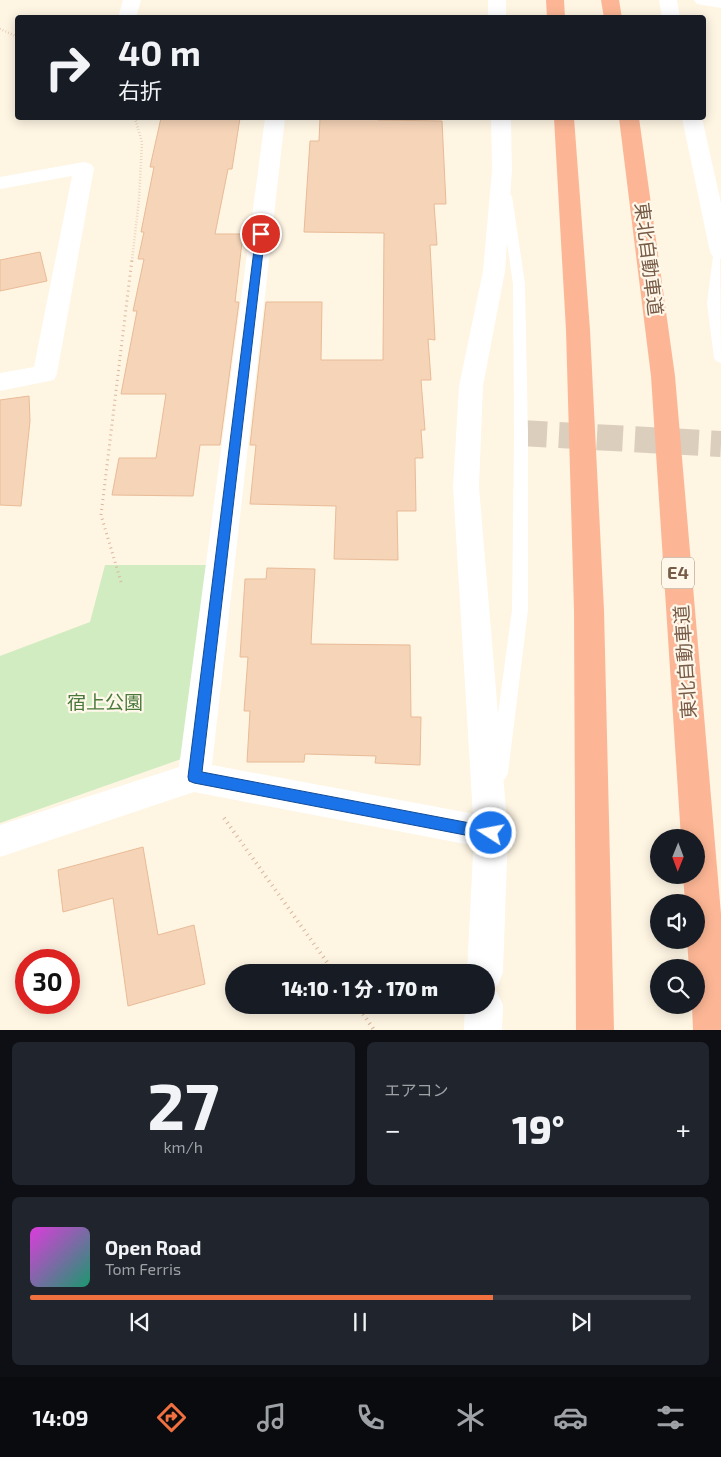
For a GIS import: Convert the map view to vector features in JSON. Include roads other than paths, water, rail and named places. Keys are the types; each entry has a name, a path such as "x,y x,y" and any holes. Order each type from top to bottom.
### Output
{"highway":[{"path":"555,0 556,15"},
{"path":"610,0 612,15"},
{"path":"564,120 578,330 589,610 595,1030"},
{"name":"東北自動車道","path":"629,120 663,376 712,1030"}],"street":[{"path":"128,15 132,0"},
{"path":"497,0 498,15"},
{"path":"668,0 670,15"},
{"path":"703,0 721,4"},
{"path":"194,777 275,120"},
{"path":"485,964 491,833 466,487 471,386 494,271 502,170 501,120"},
{"path":"692,120 720,250"},
{"path":"0,183 84,168 44,374 0,382"},
{"path":"0,841 194,777 491,833"},
{"path":"482,1030 483,1014"}],"lane":[{"path":"491,833 520,610 522,433 519,284 502,170"},
{"path":"720,250 713,304 721,358"}],"tunnel":[{"path":"521,433 721,444"}],"park label":[{"name":"宿上公園","path":"105,702"}]}
